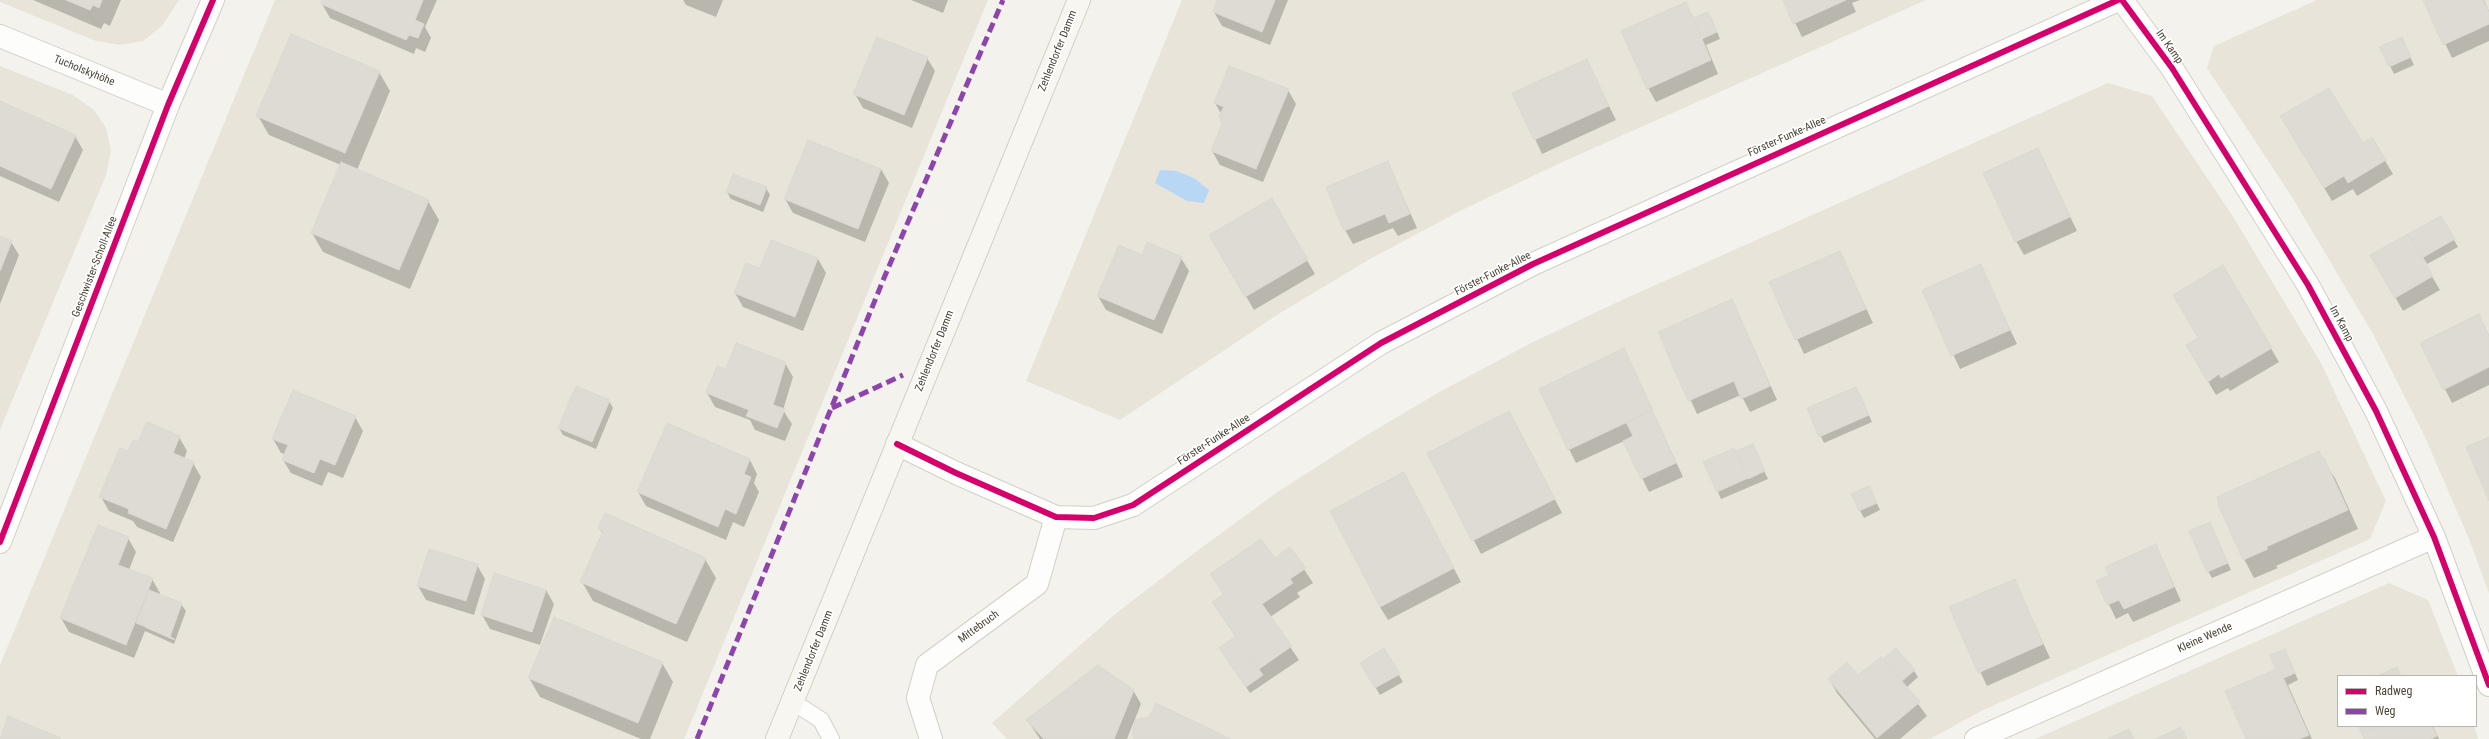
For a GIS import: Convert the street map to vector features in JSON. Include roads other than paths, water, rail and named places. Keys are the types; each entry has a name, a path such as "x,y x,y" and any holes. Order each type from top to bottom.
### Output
{"main road":[{"name":"Zehlendorfer Damm","path":"777,739 1079,0"}],"street":[{"name":"Geschwister-Scholl-Allee","path":"0,542 168,105 213,0"},
{"name":"Förster-Funke-Allee","path":"897,444 956,473 1056,517 1076,520 1094,518 1133,505 1381,343 1533,264 2015,45 2118,0"},
{"name":"Im Kamp","path":"2122,0 2172,68 2308,285 2376,411 2434,537 2489,685"},
{"name":"Tucholskyhöhe","path":"0,36 168,105"},
{"name":"Mittebruch","path":"931,739 918,698 927,665 1037,584 1056,517"},
{"name":"Kleine Wende","path":"1976,739 2434,537"}],"lane":[{"name":"Zehlendorfer Damm","path":"793,702 821,720 831,739"}],"water":[{"path":"1160,170 1176,171 1194,178 1209,190 1204,203 1187,201 1155,183"}]}
